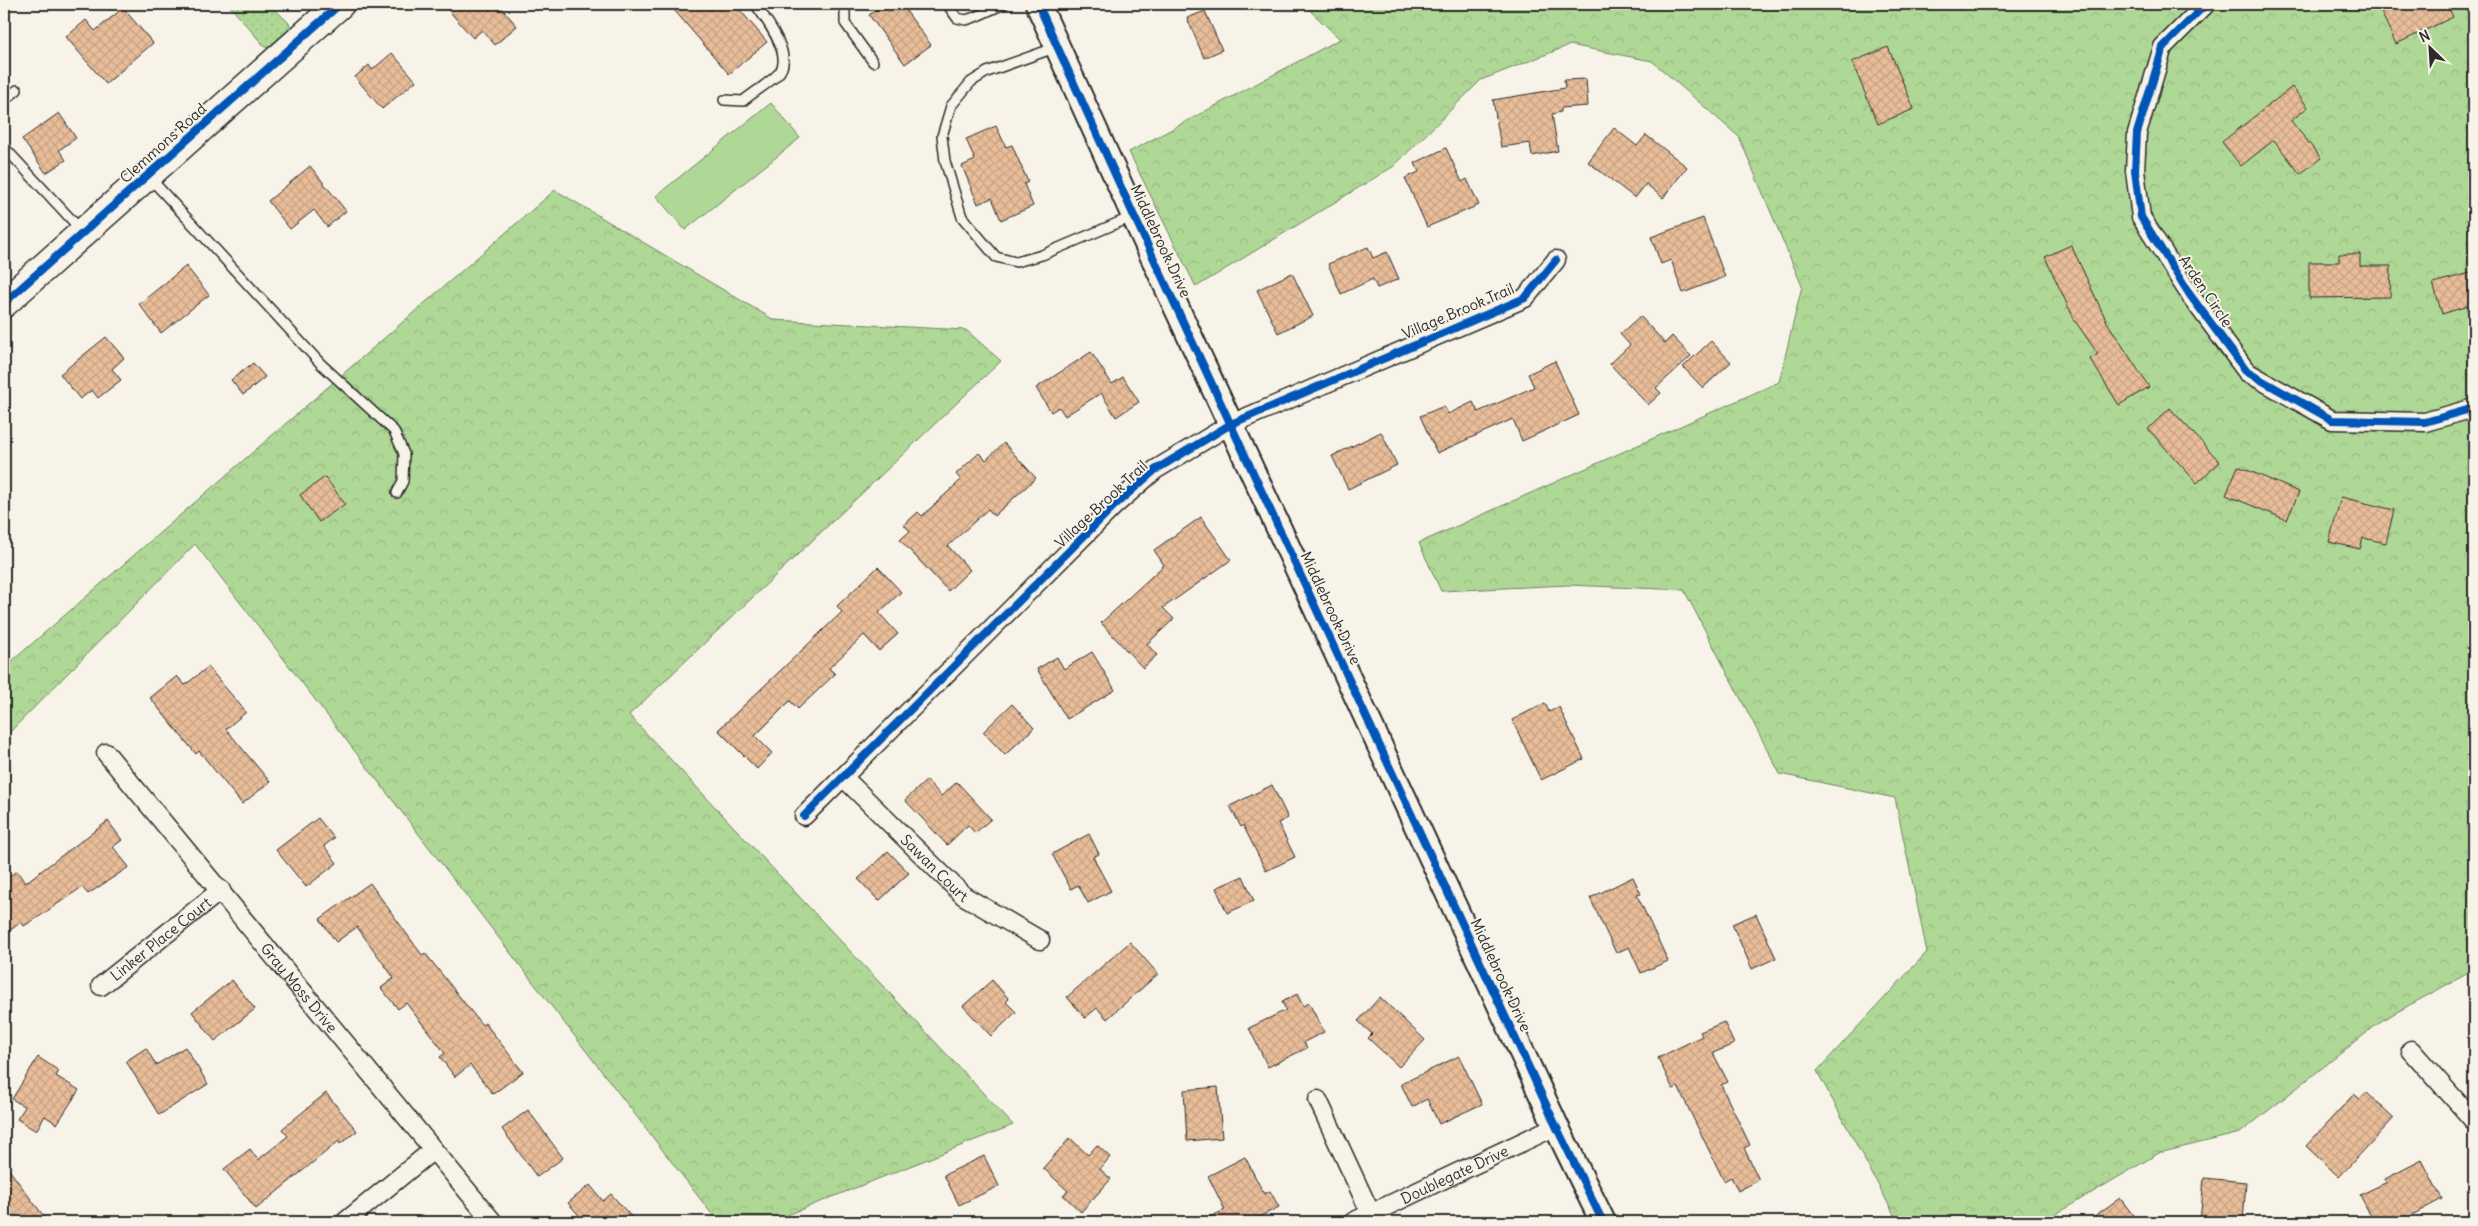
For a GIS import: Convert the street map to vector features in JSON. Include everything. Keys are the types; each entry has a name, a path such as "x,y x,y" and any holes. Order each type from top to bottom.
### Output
{"main road":[{"name":"Clemmons Road","path":"5,301 84,233 340,4"}],"street":[{"name":"Middlebrook Drive","path":"1038,4 1134,216 1556,1126 1603,1222"},
{"name":"Arden Circle","path":"2206,4 2163,47 2137,133 2135,171 2141,217 2190,295 2247,372 2332,420 2424,422 2474,408"},
{"name":"Village Brook Trail","path":"804,816 1115,505 1155,470 1231,424 1525,298 1556,260"},
{"name":"Gray Moss Drive","path":"106,753 221,890 493,1222"},
{"name":"Sawan Court","path":"843,776 964,896 1040,940"},
{"name":"Linker Place Court","path":"101,986 221,890"},
{"path":"2411,1050 2474,1121"},
{"path":"1318,1100 1371,1214"},
{"name":"Doublegate Drive","path":"1353,1222 1556,1126"},
{"path":"345,1222 433,1150"}],"lane":[{"path":"724,100 743,100 780,73 784,55 768,22 755,4"},
{"path":"845,4 845,23 873,62"},
{"path":"947,4 957,18 966,20 1004,4"},
{"path":"1057,46 987,72 971,82 951,106 942,136 945,161 962,217 996,257 1016,262 1042,255 1134,216"},
{"path":"4,101 17,90"},
{"path":"4,147 84,233"},
{"path":"147,176 321,364 394,431 404,454 403,481 397,493"}],"green space":[{"path":"228,4 269,4 288,22 293,31 271,48 265,47"},
{"path":"1303,4 2474,4 2474,970 2384,1019 2240,1133 2159,1153 2049,1218 2047,1222 1898,1222 1817,1071 1927,952 1895,798 1780,774 1684,590 1568,585 1441,591 1419,543 1779,382 1802,286 1739,137 1652,61 1570,45 1481,80 1394,166 1196,287 1129,152 1340,39"},
{"path":"771,103 800,138 685,230 656,196"},
{"path":"555,190 774,320 966,330 1001,361 629,715 1013,1125 770,1222 718,1222 195,544 4,738 4,668"}],"building":[{"path":"443,4 498,4 517,26 495,45 482,30 473,38"},
{"path":"669,4 735,4 767,42 729,74"},
{"path":"884,4 901,4 931,45 905,64 869,15"},
{"path":"2398,4 2447,4 2453,17 2396,44 2381,12"},
{"path":"123,8 153,43 106,84 66,37 86,20 95,31"},
{"path":"1205,11 1222,50 1204,58 1187,18"},
{"path":"1888,47 1914,109 1878,124 1852,62"},
{"path":"392,53 416,81 382,109 355,77 369,65 372,70"},
{"path":"1586,79 1588,106 1561,108 1561,112 1552,114 1558,151 1532,156 1530,143 1501,147 1493,100 1565,88 1564,80"},
{"path":"2292,87 2308,107 2291,121 2321,158 2300,174 2274,140 2241,166 2222,142"},
{"path":"59,113 76,138 59,150 66,160 46,173 22,139"},
{"path":"996,126 1006,147 1012,145 1028,182 1024,184 1033,206 1001,220 992,198 978,204 962,166 975,160 966,139"},
{"path":"1614,128 1637,146 1646,135 1687,167 1663,198 1646,184 1635,198 1588,162"},
{"path":"1446,148 1462,182 1467,179 1479,205 1427,227 1405,178 1419,172 1415,163"},
{"path":"310,166 346,211 327,227 314,210 290,229 268,201"},
{"path":"1703,218 1725,277 1683,293 1671,260 1661,264 1651,237"},
{"path":"2071,245 2107,322 2149,387 2119,405 2090,359 2098,354 2075,321 2045,257"},
{"path":"1368,247 1373,258 1387,252 1399,279 1377,288 1373,279 1341,294 1328,264"},
{"path":"2339,254 2360,254 2360,266 2391,266 2390,297 2309,298 2309,262 2339,262"},
{"path":"186,266 209,295 161,333 139,304"},
{"path":"2474,272 2474,304 2442,314 2433,283"},
{"path":"1292,273 1313,316 1278,333 1257,290"},
{"path":"1640,316 1665,343 1672,336 1691,356 1656,388 1661,393 1648,405 1610,364 1630,345 1620,334"},
{"path":"106,337 124,358 112,369 121,380 98,398 92,390 80,399 60,374"},
{"path":"1711,341 1731,362 1703,388 1683,367"},
{"path":"1091,352 1112,384 1123,377 1139,402 1116,417 1101,393 1065,416 1059,407 1051,412 1036,388"},
{"path":"1555,361 1579,415 1522,441 1513,419 1437,453 1420,416 1444,406 1448,414 1473,402 1478,412 1534,387 1528,374"},
{"path":"253,363 265,377 243,395 231,380"},
{"path":"2170,408 2220,462 2197,483 2148,429"},
{"path":"1381,432 1397,465 1348,489 1332,456"},
{"path":"1004,443 1036,478 994,516 988,509 948,546 970,570 948,591 900,540 910,531 904,525 918,512 922,516 961,480 956,474 979,453 986,460"},
{"path":"2238,466 2299,492 2287,520 2226,495"},
{"path":"325,477 345,504 319,522 300,495"},
{"path":"2341,497 2394,510 2386,543 2363,538 2360,549 2329,542"},
{"path":"1201,517 1231,560 1163,608 1174,619 1147,644 1157,655 1143,668 1101,623 1164,565 1154,550"},
{"path":"878,567 901,592 879,613 898,634 879,651 864,635 829,668 835,674 798,709 790,701 755,736 772,753 757,769 718,730 842,612 837,606"},
{"path":"1092,652 1115,690 1067,719 1037,669 1057,657 1064,669"},
{"path":"208,667 246,712 226,729 270,782 242,804 199,751 196,754 150,698 177,676 185,685"},
{"path":"1545,703 1549,712 1559,707 1584,759 1541,780 1512,720"},
{"path":"1012,704 1034,728 1005,755 983,732"},
{"path":"927,780 941,796 957,782 991,819 975,833 968,825 947,845 905,800"},
{"path":"1272,785 1288,818 1278,823 1295,857 1266,871 1243,825 1241,827 1230,806"},
{"path":"318,818 334,838 324,846 337,863 306,887 276,850"},
{"path":"108,821 122,840 113,847 129,867 88,894 82,887 24,926 21,922 4,935 4,880 17,871 25,883"},
{"path":"1089,834 1099,854 1093,857 1111,891 1088,903 1078,885 1071,889 1052,854"},
{"path":"888,851 909,873 879,901 858,879"},
{"path":"1243,876 1254,901 1227,913 1216,888"},
{"path":"1633,877 1641,894 1637,895 1668,961 1641,973 1629,947 1616,953 1590,898"},
{"path":"370,883 422,955 425,953 482,1025 485,1023 523,1072 493,1094 470,1065 455,1077 440,1057 445,1053 406,1003 398,1009 381,988 394,978 357,927 336,942 320,919"},
{"path":"1756,914 1776,958 1752,969 1732,924"},
{"path":"1130,942 1158,974 1107,1019 1097,1008 1085,1018 1067,997"},
{"path":"232,980 255,1009 215,1041 192,1012"},
{"path":"992,980 1009,999 1006,1002 1016,1012 991,1036 963,1006"},
{"path":"1297,994 1303,1006 1309,1003 1324,1032 1304,1042 1307,1048 1268,1067 1249,1028 1286,1010 1282,1002"},
{"path":"1380,997 1425,1040 1399,1067 1368,1038 1372,1034 1358,1021"},
{"path":"1724,1022 1734,1044 1713,1053 1728,1082 1721,1085 1750,1145 1744,1148 1759,1180 1738,1191 1731,1177 1724,1181 1678,1087 1673,1089 1658,1058 1702,1036 1700,1032"},
{"path":"185,1047 208,1084 159,1115 126,1061 146,1048 156,1065"},
{"path":"1459,1056 1482,1104 1439,1124 1427,1099 1412,1107 1401,1084"},
{"path":"38,1057 59,1071 56,1076 79,1090 57,1124 45,1116 36,1131 17,1119 25,1107 12,1099"},
{"path":"1218,1087 1222,1138 1187,1141 1184,1090"},
{"path":"2366,1092 2394,1118 2339,1177 2306,1146 2354,1094 2360,1099"},
{"path":"326,1093 357,1131 340,1144 339,1141 256,1209 224,1169 250,1149 258,1160 288,1136 282,1129"},
{"path":"528,1110 563,1158 537,1177 502,1129"},
{"path":"1070,1138 1088,1155 1097,1145 1110,1157 1100,1169 1111,1179 1081,1212 1063,1195 1068,1191 1043,1168"},
{"path":"984,1156 999,1186 959,1205 944,1175"},
{"path":"1245,1157 1264,1194 1270,1191 1279,1207 1249,1222 1198,1222 1225,1210 1208,1176"},
{"path":"2422,1160 2442,1199 2399,1222 2374,1222 2360,1195 2387,1182 2385,1179"},
{"path":"4,1163 48,1222 4,1222"},
{"path":"2204,1178 2246,1182 2243,1222 2200,1222"},
{"path":"590,1185 603,1201 611,1194 636,1222 585,1222 568,1203"},
{"path":"2120,1198 2138,1222 2086,1222"}],"cycle path":[{"path":"4,303 340,4"},
{"path":"1038,4 1134,216 1556,1126 1603,1222"},
{"path":"2206,4 2163,47 2137,133 2135,171 2141,217 2190,295 2247,372 2332,420 2425,422 2474,408"},
{"path":"804,816 1115,505 1155,470 1231,424 1525,298 1556,260"}]}
